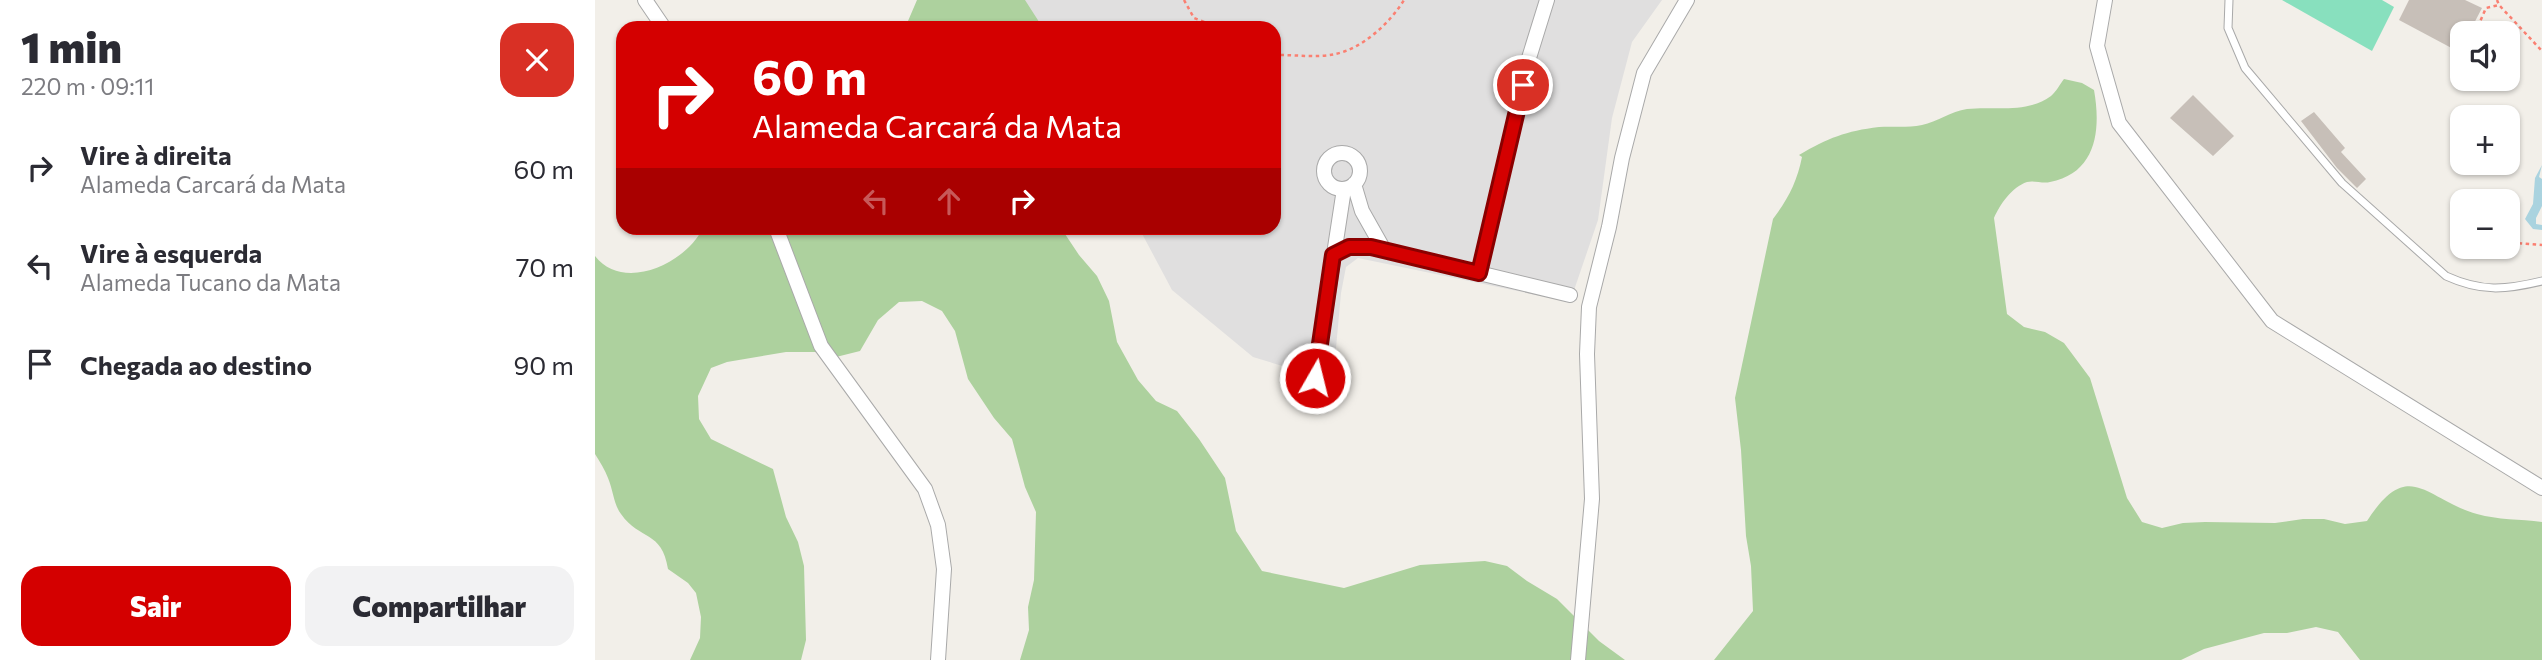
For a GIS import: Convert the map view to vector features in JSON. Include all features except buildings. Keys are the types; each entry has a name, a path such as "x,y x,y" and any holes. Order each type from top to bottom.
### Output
{"street":[{"path":"645,0 659,21"},
{"path":"1479,273 1529,58 1547,0"},
{"path":"1578,660 1592,499 1587,354 1589,307 1644,73 1687,0"},
{"path":"2105,0 2097,46 2119,123 2272,321 2542,488"},
{"path":"1315,378 1333,255 1349,186 1384,250"},
{"path":"779,235 821,346 925,489 938,525 944,569 938,660"},
{"path":"1333,255 1349,247 1371,247 1570,295"}],"lane":[{"path":"2229,0 2228,28 2245,68 2342,183 2446,276 2465,285 2488,289 2513,288 2542,281"}],"path":[{"path":"1184,0 1194,18 1202,21"},
{"path":"1281,55 1335,54 1361,43 1386,23 1403,0"},
{"path":"2497,0 2542,51"},
{"path":"2480,21 2486,8 2499,5"},
{"path":"2520,243 2542,245"}],"shaded area":[{"path":"1016,0 1662,0 1632,42 1612,118 1598,220 1570,302 1358,258 1346,267 1341,293 1331,403 1302,372 1253,357 1172,290 1143,235 1281,235 1281,21 1022,21"}],"green space":[{"path":"917,0 1025,0 1038,21 908,21"},
{"path":"2282,0 2382,0 2394,7 2372,51"},
{"path":"2064,79 2082,83 2094,90 2096,134 2086,159 2078,169 2066,177 2050,182 2022,184 2007,197 1994,218 2007,314 2024,327 2045,332 2064,343 2090,378 2127,498 2142,522 2162,528 2183,523 2275,523 2303,519 2324,519 2345,524 2367,521 2382,501 2395,490 2407,486 2430,492 2477,514 2542,522 2542,660 2360,660 2338,632 2316,627 2287,633 2264,633 2204,649 2181,660 1714,660 1753,611 1735,398 1773,219 1795,182 1802,157 1799,155 1847,133 1879,127 1922,125 1967,109 2032,105 2051,96"},
{"path":"699,235 1066,235 1097,276 1109,301 1117,342 1138,380 1156,401 1177,411 1225,478 1236,531 1262,571 1344,588 1420,565 1485,561 1507,566 1557,599 1599,641 1625,660 1020,660 1029,630 1028,607 1034,580 1036,512 1025,487 1012,439 968,379 955,331 942,311 922,301 899,302 878,320 860,351 836,357 815,352 786,352 727,362 711,368 698,396 699,419 711,439 773,469 786,517 798,542 804,566 806,640 801,660 690,660 700,638 701,617 696,593 688,583 668,569 661,548 656,542 628,523 621,514 607,475 595,454 595,256 607,267 637,273 669,262"}],"water":[{"path":"2542,165 2539,177 2542,179 2542,206 2536,224 2542,225 2542,230 2533,229 2525,219 2533,204 2535,178"}],"route":[{"path":"1315,378 1333,255 1349,247 1371,247 1479,273 1523,85"}]}
